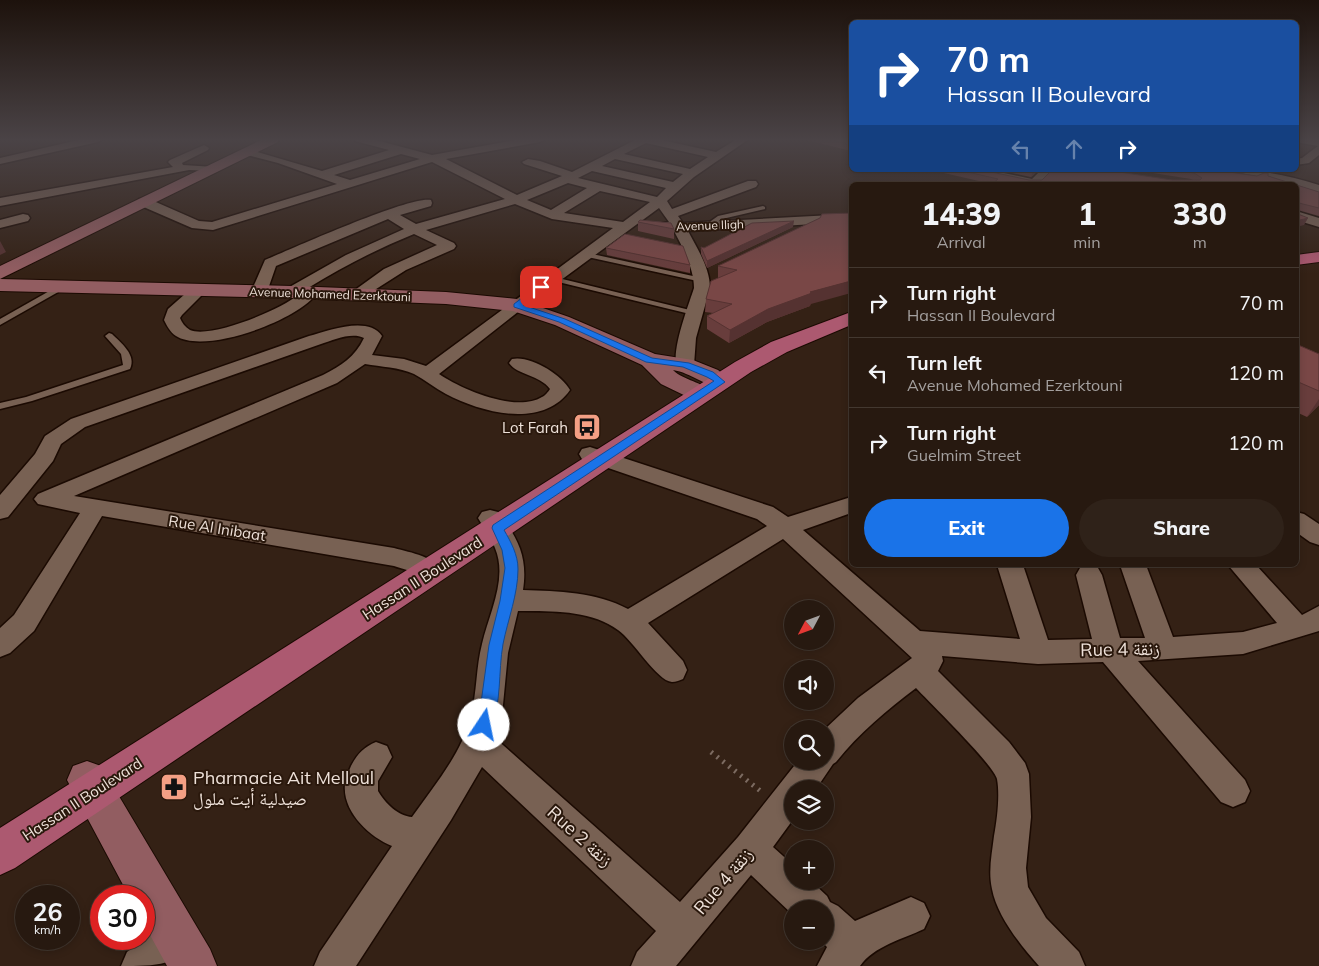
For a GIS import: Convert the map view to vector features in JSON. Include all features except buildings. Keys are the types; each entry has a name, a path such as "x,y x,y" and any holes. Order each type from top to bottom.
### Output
{"main road":[{"path":"1299,254 1319,251"},
{"path":"1299,260 1319,258"},
{"name":"Hassan II Boulevard","path":"0,854 90,786 597,456 701,381 781,335 849,311"},
{"name":"Hassan II Boulevard","path":"701,381 849,319"},
{"name":"Hassan II Boulevard","path":"0,834 90,786"}],"street":[{"path":"0,202 97,184"},
{"path":"0,273 180,184"},
{"path":"144,202 197,225 213,226 350,184"},
{"name":"Avenue Iligh","path":"486,184 552,215 625,229 675,221 707,226 849,218"},
{"path":"199,290 174,313 172,318 174,325 184,334 197,337 223,333 279,314 300,303 301,293 319,275 414,229 517,200 553,184"},
{"path":"589,184 660,201 675,221 690,248 701,279 702,288 688,338 701,381"},
{"path":"666,184 674,186"},
{"path":"427,374 586,254 625,229 660,201 677,184"},
{"path":"675,221 752,184"},
{"path":"1303,184 1317,189"},
{"path":"552,215 597,187"},
{"path":"1299,188 1317,189"},
{"path":"0,209 34,202"},
{"path":"258,292 270,263 389,214 426,203"},
{"path":"356,295 377,279 395,269 426,253 449,246 389,214"},
{"path":"1299,216 1319,222"},
{"path":"0,224 22,218"},
{"path":"788,237 825,220"},
{"path":"1303,232 1319,228"},
{"path":"671,244 690,248"},
{"path":"701,279 718,270"},
{"name":"Avenue Mohamed Ezerktouni","path":"0,285 446,298 517,305 562,321 650,360 660,372 701,381"},
{"path":"4,499 45,456 52,441 61,433 78,424 284,350 342,333 359,331 368,332 373,336 367,352 350,369 46,500"},
{"path":"361,358 401,364 419,369 438,384 464,395 497,405 529,408 544,403 558,394 560,390 551,379 518,363"},
{"path":"597,456 765,513 786,527 917,656 1007,762 1014,782 1014,817 1008,868 1010,890 1033,931 1064,966"},
{"name":"Rue Al Inibaat","path":"4,499 46,500 394,557 425,568"},
{"path":"628,622 786,527 849,507"},
{"path":"0,645 24,623 95,508"},
{"path":"1299,522 1319,536"},
{"path":"334,966 421,835 478,742 488,710 496,645 507,601 511,559 494,523"},
{"path":"1011,567 1038,652"},
{"path":"1134,567 1162,649"},
{"path":"1244,567 1313,622"},
{"path":"1089,575 1109,649 1234,791"},
{"path":"507,601 568,603 607,612 628,622 673,670"},
{"name":"Rue 4 زنقة","path":"917,656 1109,649 1162,649 1243,643 1313,622"},
{"path":"834,741 917,656"},
{"name":"Rue 2 زنقة","path":"478,742 682,929"},
{"path":"376,757 363,776 361,785 362,796 382,820 395,830 404,834 421,835"},
{"name":"Rue 4 زنقة","path":"803,780 811,770"},
{"path":"90,786 185,952 141,966"},
{"name":"Rue 4 زنقة","path":"651,966 750,849 784,805"},
{"path":"750,849 804,900"},
{"path":"834,936 845,956 864,937 911,916"}],"lane":[{"path":"707,226 720,217 763,208"},
{"path":"586,254 701,279"},
{"path":"554,278 694,313"},
{"path":"0,322 63,287"},
{"path":"0,406 29,399 127,367 129,363 128,357 109,336"}],"path":[{"path":"711,752 784,794"}],"place":[{"name":"Lot Farah","path":"587,427"},
{"name":"Pharmacie Ait Melloul صيدلية أيت ملول","path":"174,787"}],"route":[{"path":"484,725 488,710 491,674 507,601 511,568 511,559 498,528 720,382 710,374 685,365 650,360 562,321 517,305 541,287"}]}
